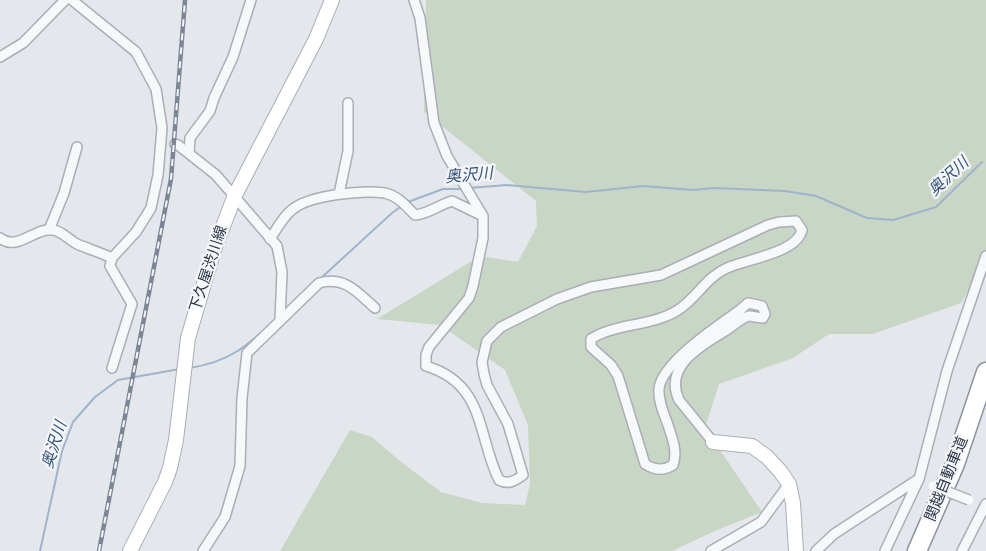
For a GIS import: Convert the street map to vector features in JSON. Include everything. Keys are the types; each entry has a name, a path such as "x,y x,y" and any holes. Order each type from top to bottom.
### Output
{"highway":[{"name":"関越自動車道","path":"917,551 954,464 986,372"},
{"name":"関越自動車道","path":"930,551 967,467 986,414"}],"main road":[{"name":"下久屋渋川線","path":"130,551 170,468 194,314 214,250 235,195 316,39 332,0"},
{"path":"713,442 752,446 771,462 789,484 795,524 796,551"}],"street":[{"path":"0,57 23,43 65,0"},
{"path":"72,0 136,51 156,89 162,129 167,144 151,208 136,232 112,258 110,266 132,304 112,368"},
{"path":"189,153 190,138 210,111 233,57 251,0"},
{"path":"414,0 420,18 434,123 447,156 483,216 483,238 469,298 429,347 426,366 453,378 470,399 478,413 493,469 499,480 515,482 523,475 508,424 487,385 484,374 483,362 487,340 501,327 557,299 591,287 661,275 768,225 796,221 802,230 800,236 790,246 725,268 711,277 679,309 647,322 601,334 591,339 591,347 611,365 618,376 645,464 651,468 668,468 673,465 675,453 661,404 659,389 662,380 691,347 748,303 762,306 765,314 763,318 749,316 702,344 681,365 677,376 676,393 679,400 713,442"},
{"path":"339,194 348,151 348,103"},
{"path":"167,144 189,153 216,175 277,246 281,264 280,320"},
{"path":"49,230 64,193 77,147"},
{"path":"270,239 295,207 331,194 385,193 399,199 415,215 423,214 452,201 483,216"},
{"path":"0,238 4,242 12,242 23,240 32,234 54,230 75,243 112,258"},
{"path":"885,551 919,479 947,371 986,256"},
{"path":"203,551 225,517 240,466 242,398 247,353 319,283 332,279 347,284 375,308"},
{"path":"919,479 985,505 962,551"},
{"path":"816,551 834,534 919,479"},
{"path":"711,551 761,522 789,484"}],"green space":[{"path":"426,0 986,0 986,260 961,303 873,334 829,334 793,358 719,384 705,428 762,512 672,551 280,551 350,430 372,437 441,492 482,503 525,505 530,484 528,425 505,370 440,325 377,319 480,256 518,262 537,226 536,201 424,112"}],"waterway":[{"name":"奥沢川","path":"469,188 507,185 586,192 643,186 693,190 714,188 785,191 816,196 867,218 893,220 936,207 982,162"},
{"name":"奥沢川","path":"408,202 443,189 463,189"},
{"name":"奥沢川","path":"320,279 403,205"},
{"name":"奥沢川","path":"189,368 227,357 256,337 276,319"},
{"name":"奥沢川","path":"40,551 62,451 73,422 95,397 118,380 180,369"}],"railway":[{"path":"99,551 171,179 185,0"}]}
